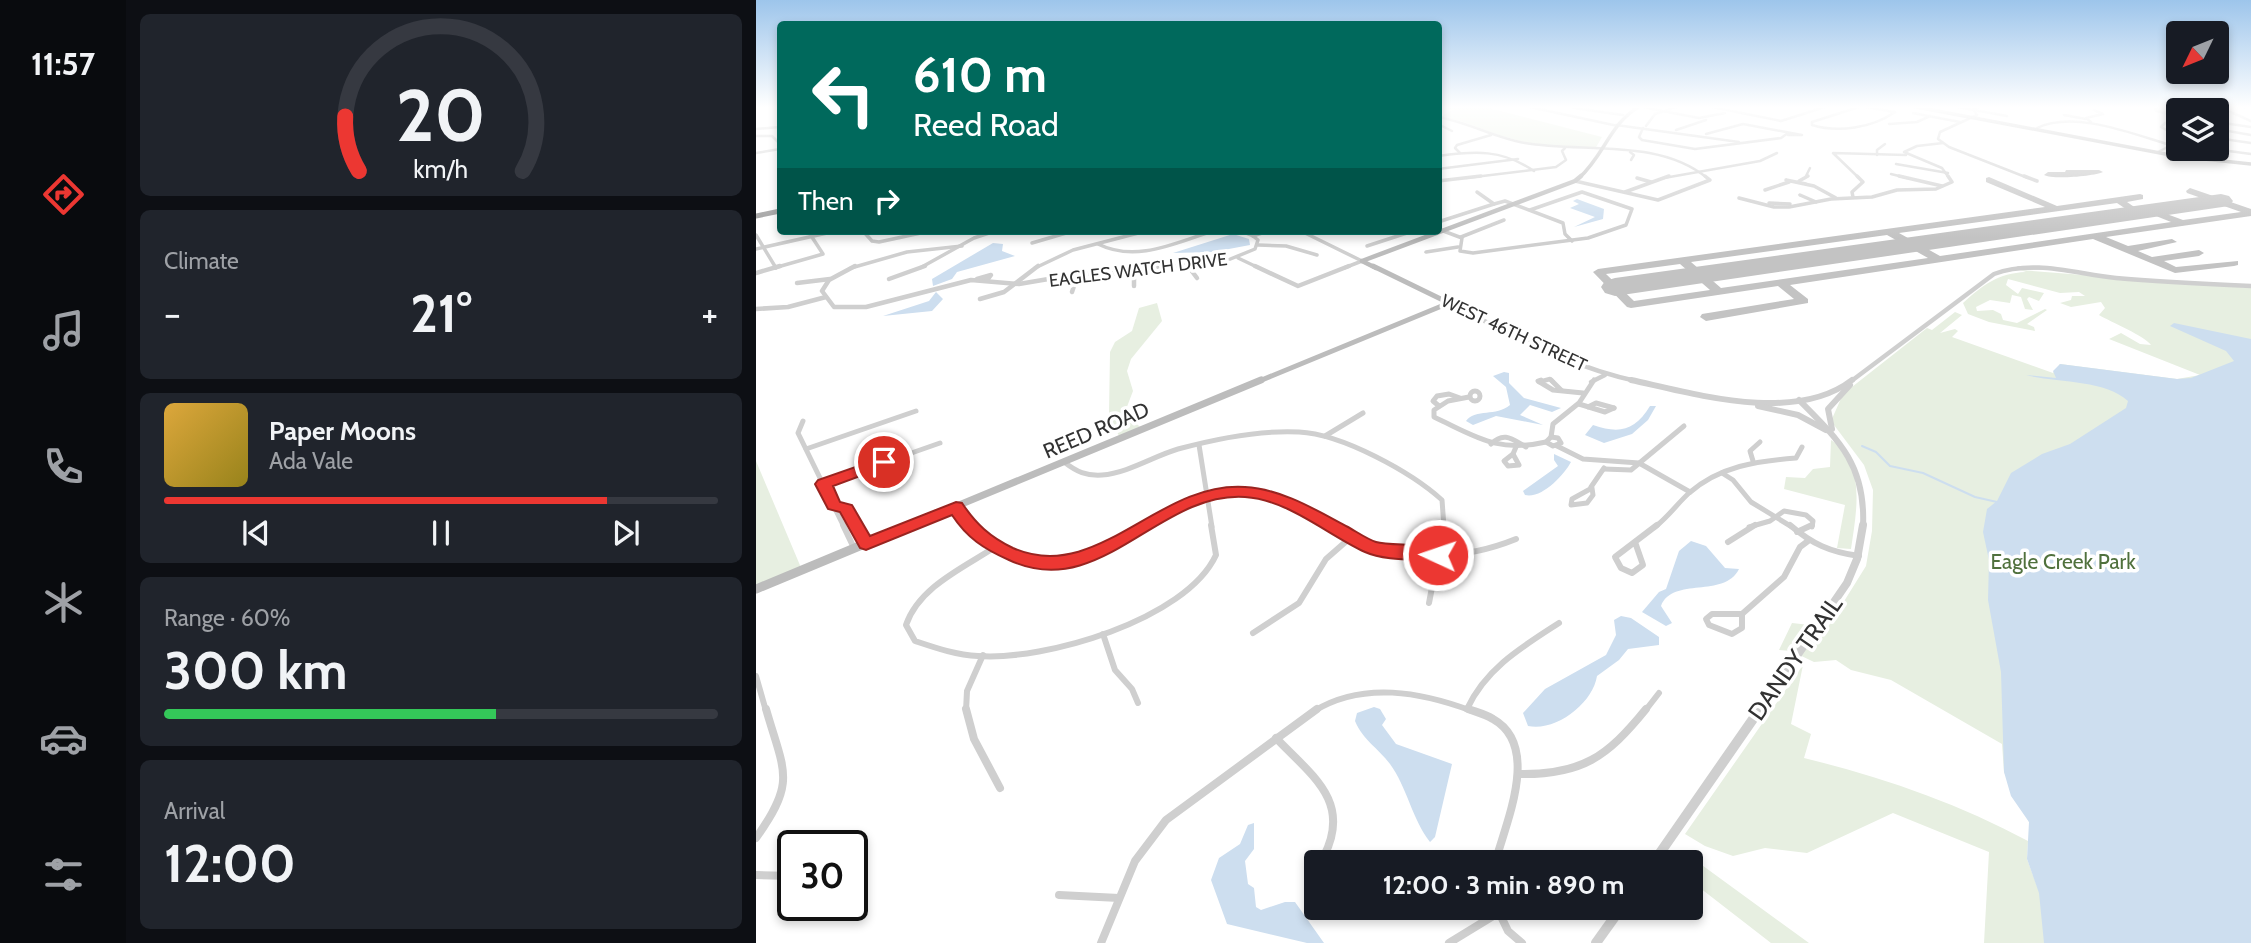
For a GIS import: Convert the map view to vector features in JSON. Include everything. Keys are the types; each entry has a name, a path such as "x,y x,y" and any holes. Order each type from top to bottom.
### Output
{"highway":[{"path":"756,214 777,210"}],"main road":[{"path":"1442,230 1575,181 1586,172 1600,150"},
{"path":"2154,150 2251,164"},
{"path":"2154,150 2251,164"},
{"path":"1362,261 1428,235"},
{"name":"WEST 46TH STREET","path":"1362,261 1449,303"},
{"name":"REED ROAD","path":"756,589 1449,303"}],"street":[{"path":"1457,150 1460,153"},
{"path":"1497,150 1518,159 1534,171"},
{"path":"1442,155 1497,150"},
{"path":"1442,181 1534,171 1561,165 1567,159 1564,150"},
{"path":"1575,181 1660,200 1710,180 1673,158 1600,150"},
{"path":"1877,150 1877,155"},
{"path":"1906,155 1907,150"},
{"path":"1960,150 2037,181"},
{"path":"1740,198 1769,203 1775,207 1793,206 1836,198 1854,198 1944,187 1952,181 1948,173 1935,165 1906,155 1848,151 1832,154 1863,181 1862,186 1852,192 1854,198"},
{"path":"1630,152 1634,155 1631,160"},
{"path":"2229,152 2251,154"},
{"path":"1625,192 1674,174 1762,161 1777,153"},
{"path":"1442,168 1518,159"},
{"path":"1896,164 1948,173"},
{"path":"1733,165 1740,170"},
{"path":"1799,181 1808,176 1810,168"},
{"path":"1891,174 1944,187"},
{"path":"1637,178 1651,182"},
{"path":"1789,182 1787,180 1799,181 1836,198"},
{"path":"1765,190 1789,182 1806,184"},
{"path":"1477,192 1494,204"},
{"path":"1458,247 1461,251 1471,253 1595,237 1625,225 1632,209 1628,205 1581,192 1530,210"},
{"path":"1801,195 1816,202"},
{"path":"1442,221 1504,201 1565,224 1565,234 1572,241"},
{"path":"1442,230 1461,237 1504,220"},
{"path":"756,235 776,268"},
{"path":"756,249 817,235"},
{"path":"867,235 872,241 880,242 907,235"},
{"path":"889,279 928,266 986,235"},
{"path":"1032,243 1059,235"},
{"path":"980,299 1002,294 1019,284 1045,262 1128,235"},
{"path":"1098,244 1110,252 1132,253 1198,235"},
{"name":"EAGLES WATCH DRIVE","path":"826,297 836,308 856,309 977,279 1019,284 1078,274 1134,273 1188,262 1238,258 1258,245 1253,236 1256,235"},
{"name":"WEST 46TH STREET","path":"1309,235 1362,261"},
{"path":"1367,246 1401,235"},
{"path":"756,273 818,257 824,253 812,236"},
{"path":"1426,252 1458,247 1463,240 1461,237"},
{"path":"1258,245 1286,246 1317,255"},
{"path":"797,284 830,279 857,266 919,250 962,246"},
{"path":"1238,258 1298,286 1362,261"},
{"path":"1188,262 1188,270 1197,278"},
{"path":"1836,437 1827,420 1828,406 1858,377 1994,274 2006,270 2036,268 2108,277 2251,286"},
{"path":"1134,273 1134,286"},
{"path":"1072,292 1078,274"},
{"path":"756,309 788,307 826,297 822,288 830,279"},
{"name":"WEST 46TH STREET","path":"1449,303 1558,357 1605,375 1745,404 1799,400 1831,392 1858,377"},
{"path":"1469,397 1439,406 1433,414 1436,419 1460,426 1491,444 1515,451 1546,442 1551,437 1555,420 1579,404 1597,372"},
{"path":"1592,380 1605,375"},
{"path":"1561,390 1583,393"},
{"path":"1439,406 1433,401 1438,395 1451,394 1460,398"},
{"path":"1799,400 1836,437"},
{"path":"1579,404 1608,412 1614,408"},
{"path":"1745,404 1793,413 1836,437"},
{"path":"806,449 916,411"},
{"path":"1325,436 1363,413"},
{"path":"803,422 798,433 854,549"},
{"path":"1604,469 1627,471 1640,464 1684,426"},
{"path":"1064,462 1079,474 1104,475 1199,445 1280,432 1325,436 1421,482 1436,492 1446,513 1429,603"},
{"path":"1491,444 1499,437 1508,436 1526,447"},
{"path":"1551,437 1561,440 1557,446"},
{"name":"DANDY TRAIL","path":"1662,850 1859,560 1864,507 1862,479 1852,457 1836,437"},
{"path":"1546,442 1572,456 1602,461 1625,460 1640,464 1690,492"},
{"path":"1753,461 1749,452 1760,442"},
{"path":"823,484 940,443"},
{"path":"995,547 929,591 912,608 906,625 909,634 922,644 953,652 983,655 1048,650 1103,634 1159,607 1194,586 1210,569 1217,551 1199,445"},
{"path":"1635,542 1643,565 1632,573 1621,568 1615,557 1672,514 1690,492 1722,473 1753,461 1795,459 1802,447"},
{"path":"1591,487 1604,469 1602,461"},
{"path":"1722,473 1733,480 1751,502 1776,516 1808,541 1859,560"},
{"path":"956,507 972,531 995,547 1032,564 1057,564 1078,560 1102,551 1175,507 1207,496 1246,492 1276,497 1350,538 1385,551 1438,555 1477,553 1516,539"},
{"path":"834,505 846,509 866,544"},
{"path":"1728,542 1746,528 1770,521 1785,511 1811,517 1812,527 1797,533"},
{"path":"1254,633 1300,603 1326,559 1350,538"},
{"path":"1742,614 1742,628 1736,634 1709,625 1706,620 1712,614 1742,614 1784,577 1800,547 1808,541"},
{"path":"1467,709 1479,683 1490,670 1559,623"},
{"path":"1103,634 1115,670 1132,689 1138,703"},
{"path":"983,655 967,691 965,714 971,735 1000,789"},
{"path":"756,676 786,783 776,810 756,838"},
{"path":"1101,943 1139,854 1166,820 1324,705 1365,691 1399,692 1467,709 1487,716 1507,732 1517,751 1519,774 1499,850"},
{"path":"1519,774 1560,774 1595,763 1615,747 1660,693"},
{"path":"756,712 765,707"},
{"path":"1276,738 1335,808 1338,826 1328,850"},
{"path":"756,875 777,876"},
{"path":"1059,895 1119,898"},
{"path":"1449,943 1483,920"},
{"path":"1505,920 1519,942"},
{"path":"1596,943 1612,920"}],"green space":[{"name":"Eagle Creek Park","path":"2020,270 2251,288 2251,943 1984,943 1989,852 1893,813 1807,853 1765,848 1733,856 1705,846 1685,834 1803,665 1791,724 1811,734 1804,758 1919,792 2028,841 2027,859 2037,886 2029,822 2004,772 2002,744 1891,680 1851,670 1836,660 1814,662 1791,651 1779,650 1792,623 1828,627 1866,566 1872,531 1873,490 1864,465 1831,421 1843,394 1927,328 1932,330 1955,312 1962,315 1940,333 1955,329 1958,331 1952,337 2053,373 2060,364 2177,379 2200,375 2109,339 2121,333 2140,344 2151,345 2135,333 2099,315 2105,308 2101,302 2071,307 2060,303 2071,300 2072,296 2085,296 2079,292 2060,293 2008,279 2006,285 2018,294 2022,288 2044,293 2039,301 2029,297 2027,299 2033,310 2025,309 2021,297 2012,295 2010,303 1990,300 1976,307 1977,311 1993,310 2001,314 2003,320 2017,323 2047,310 2027,324 2034,327 2035,331 1989,322 1968,314 1963,303 1970,297 1999,278 2026,272"},
{"path":"1157,303 1162,321 1131,359 1127,371 1133,391 1125,412 1140,427 1119,436 1109,415 1110,352 1115,342 1132,331 1139,308"},
{"path":"1831,440 1850,462 1854,475 1856,505 1851,549 1837,548 1845,505 1784,489 1786,477 1805,478 1813,469 1830,467"},
{"path":"756,461 802,570 756,589"},
{"path":"1703,866 1809,943 1771,943 1703,890"}],"water":[{"path":"1577,199 1604,209 1603,219 1574,227 1595,217 1570,208 1579,204 1573,201"},
{"path":"1230,235 1249,239 1250,245 1213,252 1173,253"},
{"path":"993,243 1003,244 1002,251 1015,256 957,272 952,279 933,286 932,279"},
{"path":"936,292 943,299 932,311 883,316 929,301"},
{"name":"Eagle Creek Park","path":"2174,323 2251,339 2251,943 2044,943 2039,893 2027,859 2029,822 2011,796 2004,772 2001,672 1988,600 1989,560 1983,532 1987,509 1997,501 2011,473 2042,454 2070,444 2126,408 2128,401 2094,385 2026,375 2056,378 2053,371 2060,364 2177,379 2191,378 2234,361 2226,351 2170,326"},
{"path":"1509,373 1509,383 1524,398 1561,408 1552,412 1530,405 1520,415 1543,425 1496,416 1473,425 1466,421 1475,415 1499,411 1510,405 1506,387 1493,376"},
{"path":"1650,406 1656,406 1648,420 1632,434 1604,443 1585,435 1593,425 1619,430 1626,428 1638,421"},
{"path":"1554,454 1571,462 1568,467 1545,490 1525,495 1523,491 1558,466"},
{"path":"1691,541 1706,546 1725,568 1739,569 1732,578 1722,583 1687,589 1667,597 1661,606 1672,623 1666,626 1642,612 1659,592 1666,589 1679,551"},
{"path":"1621,616 1631,618 1659,637 1659,645 1628,649 1619,660 1597,676 1588,696 1572,713 1550,725 1528,726 1523,713 1545,689 1606,655 1616,635 1614,620"},
{"path":"1374,707 1380,709 1386,719 1382,725 1396,744 1452,764 1435,837 1430,842 1396,773 1355,721 1357,713"},
{"path":"1254,823 1254,849 1245,861 1248,884 1254,888 1256,907 1261,910 1285,902 1295,902 1304,915 1304,920 1308,920 1324,943 1307,943 1227,924 1211,880 1219,858 1240,844 1248,825"}],"waterway":[{"path":"1862,446 1876,452 1890,466 1923,473 1975,497 1997,502"}],"taxiway":[{"path":"2069,172 2099,172"},
{"path":"2048,175 2075,175"},
{"path":"1989,180 2054,208"},
{"path":"2190,191 2251,212"},
{"path":"1682,260 2140,197"},
{"path":"2120,201 2138,213"},
{"path":"2159,210 2159,214 2180,222"},
{"path":"2095,236 2251,213"},
{"path":"1889,232 1938,259"},
{"path":"1938,259 2095,236"},
{"path":"2095,236 2127,250"},
{"path":"2127,250 2172,242"},
{"path":"2127,250 2175,270 2234,263"},
{"path":"2152,260 2199,253"},
{"path":"1682,260 1598,272 1631,305 1938,259"},
{"path":"1682,260 1718,291"},
{"path":"1706,317 1804,301 1781,283"}],"runway":[{"path":"1615,287 2221,201"}],"route":[{"path":"884,462 823,484 834,505 846,509 866,544 956,507 979,538 1032,564 1057,564 1102,551 1161,514 1189,501 1223,493 1246,492 1276,497 1290,503 1354,541 1373,548 1438,555"}]}
